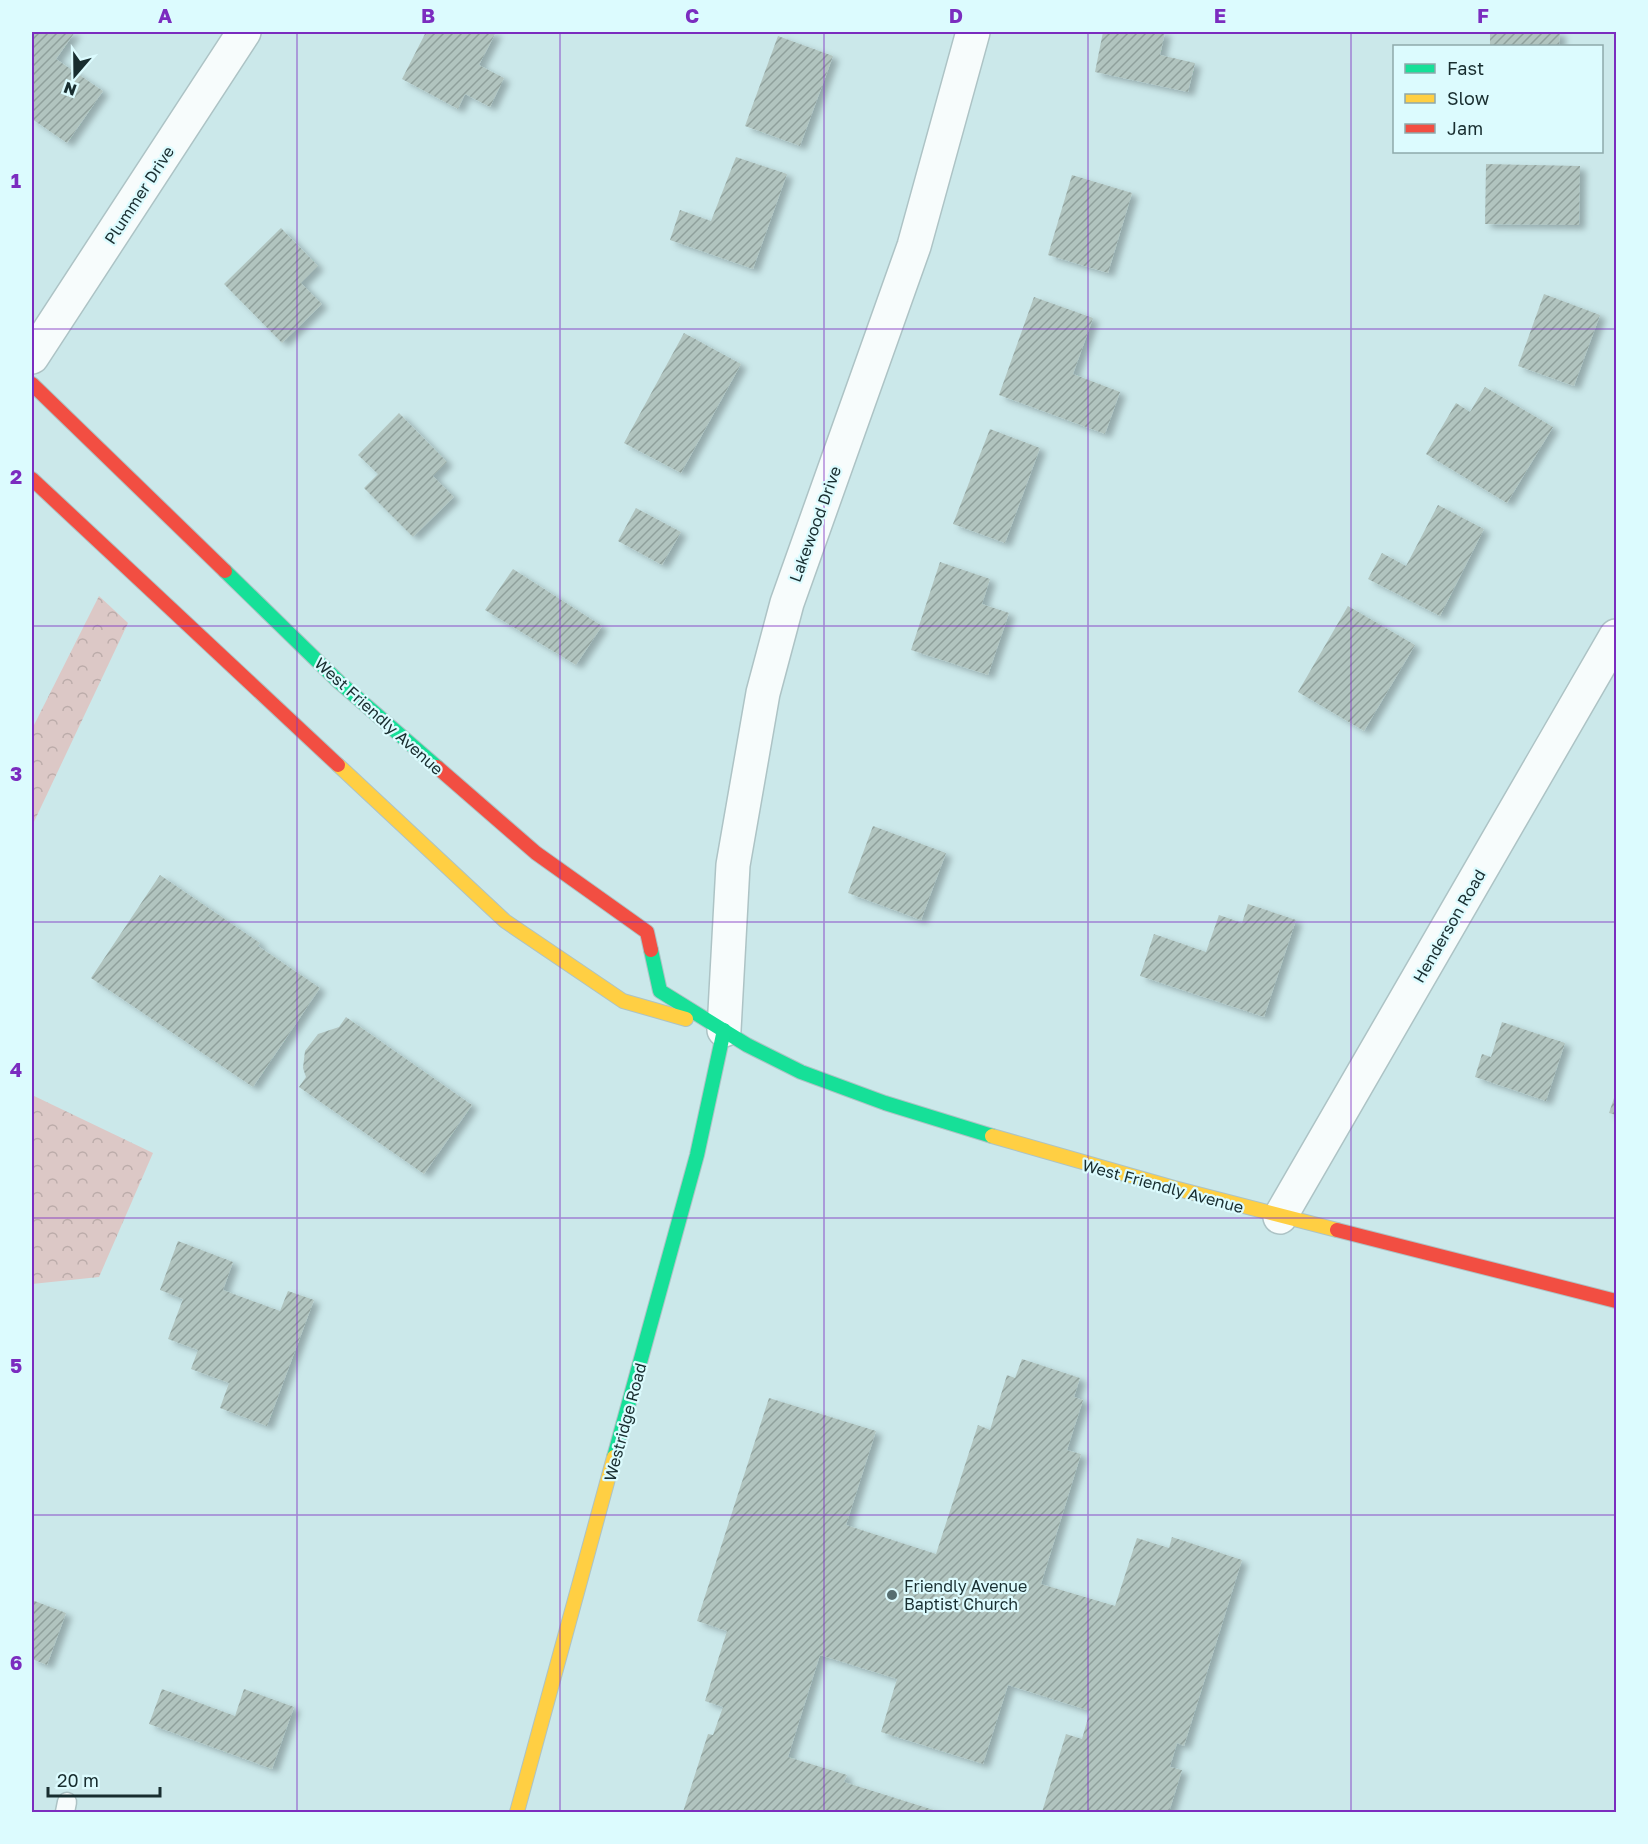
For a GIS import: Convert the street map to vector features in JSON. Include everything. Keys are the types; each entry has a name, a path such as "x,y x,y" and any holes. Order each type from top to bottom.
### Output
{"main road":[{"name":"West Friendly Avenue","path":"32,384 339,682 536,853 646,932 660,991 724,1030 799,1071 908,1112 1093,1167 1280,1217 1617,1301"},
{"name":"West Friendly Avenue","path":"32,479 505,921 623,1000 724,1030"},
{"name":"Westridge Road","path":"518,1812 694,1167 724,1030"}],"street":[{"name":"Plummer Drive","path":"32,357 244,32"},
{"name":"Lakewood Drive","path":"724,1030 733,864 763,693 787,603 914,246 973,32"},
{"name":"Henderson Road","path":"1280,1217 1617,636"}],"green space":[{"path":"99,596 128,623 32,826 32,729"},
{"path":"32,1095 153,1153 99,1277 32,1284"}],"building":[{"path":"32,32 75,32 56,59 103,91 67,143 32,119"},
{"path":"426,32 496,32 479,65 504,78 490,107 465,94 458,109 402,79"},
{"path":"1103,32 1165,32 1160,55 1195,63 1188,92 1095,72"},
{"path":"1490,32 1560,32 1559,45 1490,45"},
{"path":"778,36 833,56 800,146 745,126"},
{"path":"736,157 787,174 753,269 670,240 680,210 711,221"},
{"path":"1486,164 1580,166 1579,225 1485,224"},
{"path":"1072,175 1132,193 1108,273 1048,255"},
{"path":"281,228 318,266 301,283 322,304 282,343 224,284"},
{"path":"1544,294 1600,315 1574,386 1518,366"},
{"path":"1034,297 1093,318 1073,374 1120,392 1105,434 999,395"},
{"path":"684,333 741,364 681,473 624,443"},
{"path":"1485,387 1553,427 1507,503 1426,454 1456,403 1470,412"},
{"path":"399,413 447,462 433,476 454,497 413,537 364,488 378,474 358,455"},
{"path":"990,429 1040,448 1005,543 953,524"},
{"path":"1438,505 1484,529 1440,616 1368,579 1382,553 1406,566"},
{"path":"636,508 681,532 662,565 618,541"},
{"path":"940,562 990,579 982,604 1009,613 988,675 911,650"},
{"path":"513,569 602,626 576,665 485,610"},
{"path":"1348,606 1415,645 1364,731 1298,692"},
{"path":"873,826 946,853 921,920 848,893"},
{"path":"160,875 260,943 258,946 320,988 253,1087 91,978"},
{"path":"1248,904 1296,920 1264,1017 1140,976 1154,934 1206,952 1219,915 1242,923"},
{"path":"346,1017 472,1105 424,1174 299,1087 306,1077 303,1068 305,1051 318,1034 339,1027"},
{"path":"1502,1022 1565,1043 1546,1101 1475,1077 1482,1054 1491,1057"},
{"path":"1616,1092 1616,1115 1609,1113"},
{"path":"178,1241 233,1262 223,1290 280,1311 288,1291 314,1300 267,1426 220,1408 229,1383 191,1369 198,1350 168,1339 183,1299 160,1290"},
{"name":"Friendly Avenue Baptist Church","path":"1022,1359 1080,1378 1074,1397 1083,1400 1067,1450 1081,1454 1041,1584 1115,1606 1137,1538 1169,1548 1172,1537 1242,1560 1184,1746 1177,1743 1170,1767 1182,1770 1169,1812 1042,1812 1066,1734 1082,1739 1090,1711 1008,1685 983,1764 881,1732 897,1679 820,1655 788,1757 847,1775 844,1782 940,1812 683,1812 708,1734 713,1735 723,1707 705,1701 727,1631 697,1621 769,1398 876,1431 846,1525 936,1554 978,1425 990,1430 1007,1375 1015,1378"},
{"path":"32,1600 66,1613 47,1665 32,1659"},
{"path":"162,1689 235,1716 244,1689 294,1707 272,1769 149,1724"}],"traffic: fast":[{"path":"225,571 339,682 437,767"},
{"path":"651,950 660,991 747,1045 801,1072 885,1103 992,1136"},
{"path":"614,1457 697,1155 724,1030"}],"traffic: slow":[{"path":"338,765 505,921 623,1001 686,1019"},
{"path":"992,1136 1174,1188 1337,1230"},
{"path":"517,1812 614,1457"}],"traffic: jam":[{"path":"32,384 225,571"},
{"path":"32,479 338,765"},
{"path":"437,767 536,853 647,932 651,950"},
{"path":"1337,1230 1616,1301"}],"place":[{"name":"Friendly Avenue Baptist Church","path":"892,1595"}]}
